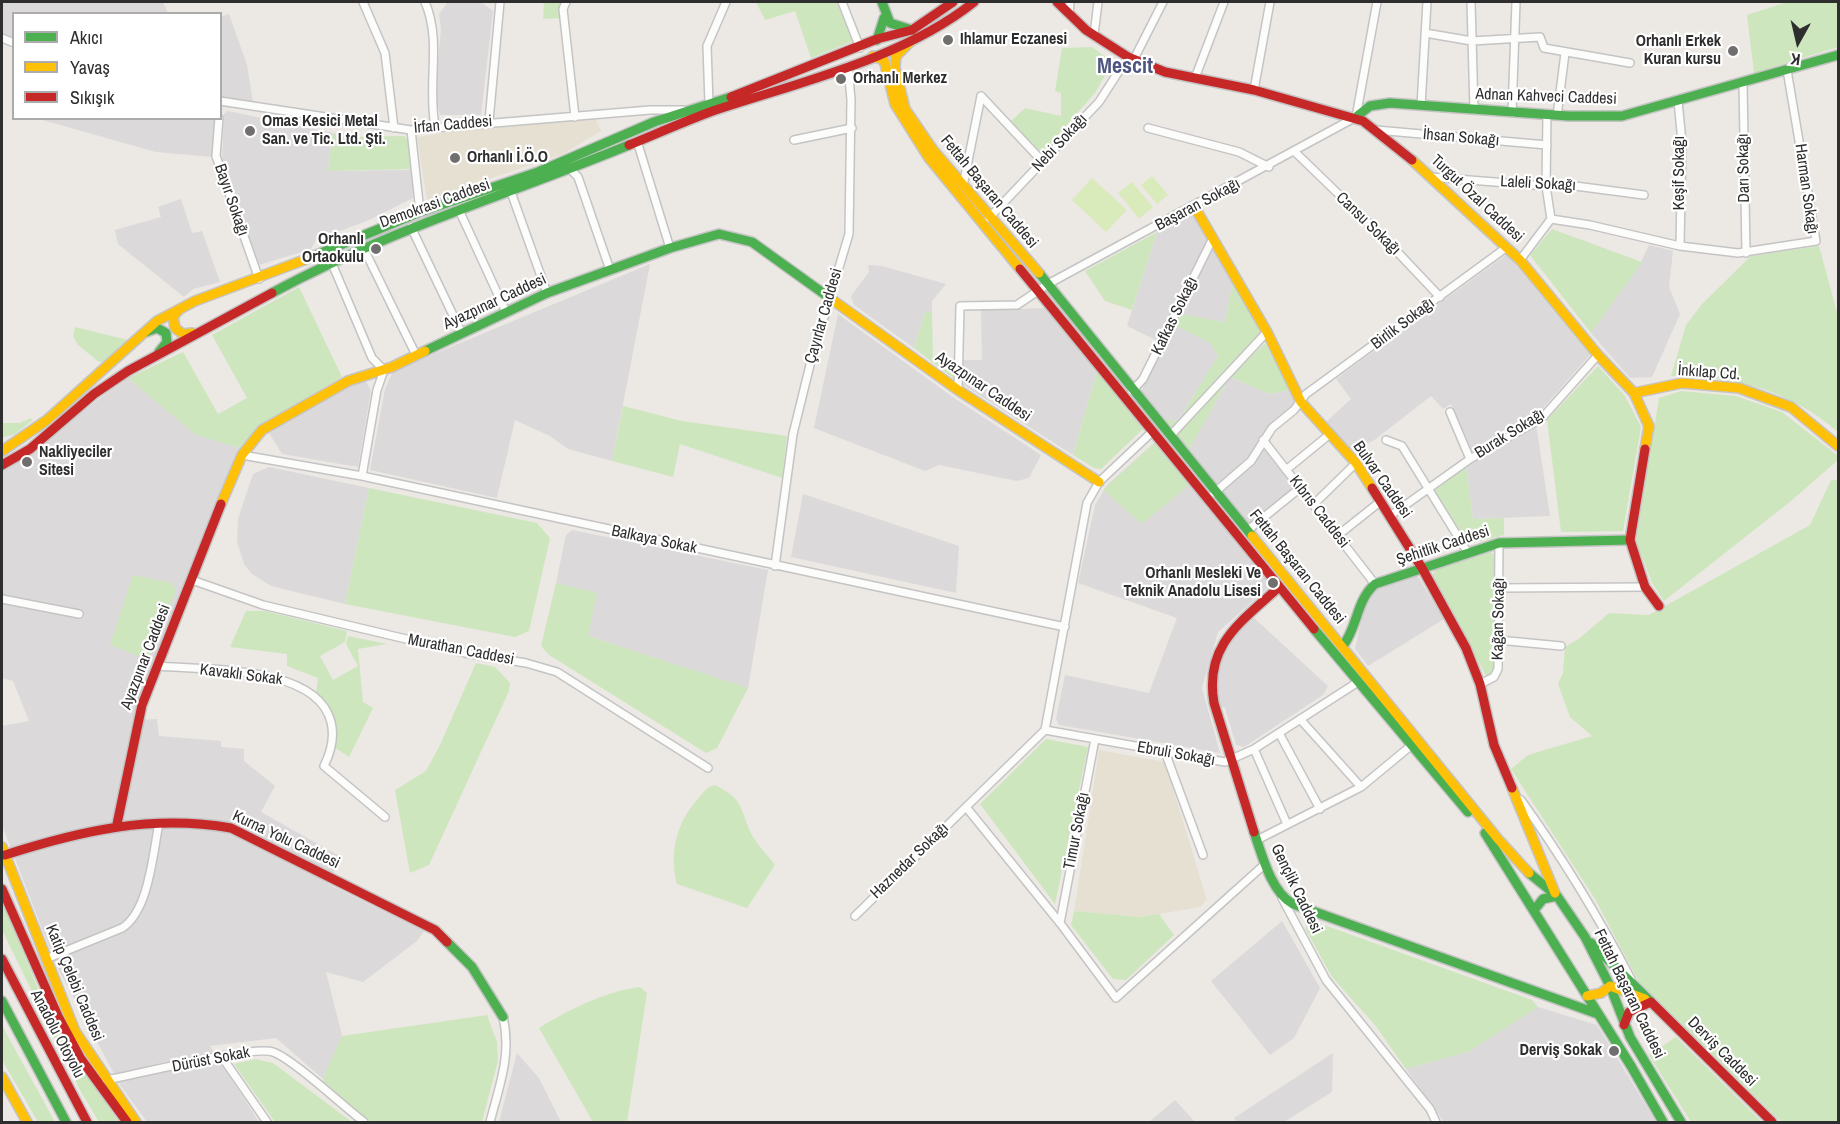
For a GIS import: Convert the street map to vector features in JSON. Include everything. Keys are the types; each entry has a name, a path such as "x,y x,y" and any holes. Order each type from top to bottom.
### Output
{"main road":[{"path":"860,61 877,39 884,18 882,2"},
{"path":"937,2 944,9"},
{"name":"Demokrasi Caddesi","path":"2,449 18,441 97,377 157,321 195,301 259,279 420,212 538,172 686,110 763,86 860,48 877,39 912,30 953,2"},
{"name":"Demokrasi Caddesi","path":"2,465 30,449 103,387 203,328 331,261 411,227 511,192 708,113 890,50 954,18 974,2"},
{"name":"Turgut Özal Caddesi","path":"1057,2 1094,35 1131,58 1165,72 1254,90 1356,117 1431,177 1520,260 1598,355 1634,393 1649,426 1630,540 1645,587 1659,606"},
{"path":"884,18 895,27 912,30"},
{"path":"890,50 899,38 912,30"},
{"name":"Fettah Başaran Caddesi","path":"911,41 901,50 895,62 904,109 933,150 963,186 1039,291 1152,432 1211,495 1248,530 1520,863 1557,896 1585,937 1610,986 1624,1024 1681,1122"},
{"name":"Fettah Başaran Caddesi","path":"890,50 887,70 895,104 929,158 1048,285 1170,435 1279,587 1490,838 1663,1122"},
{"name":"Adnan Kahveci Caddesi","path":"1356,117 1370,106 1390,103 1552,115 1622,116 1839,55"},
{"path":"873,56 882,58 887,70"},
{"name":"Bulvar Caddesi","path":"1194,206 1267,332 1301,402 1356,463 1422,568 1466,648 1480,684 1494,745 1557,896"},
{"name":"Ayazpınar Caddesi","path":"117,824 137,720 242,455 262,430 301,406 367,372 384,370 547,293 670,248 710,236 727,235 744,238 958,390 1099,482"},
{"path":"195,301 173,316 173,324 178,332 183,334 203,328"},
{"path":"132,343 152,329 166,333 167,342 164,347 147,361"},
{"name":"İnkılap Cd.","path":"1634,393 1682,383 1739,388 1791,407 1839,446"},
{"name":"Şehitlik Caddesi","path":"1375,584 1499,543 1630,540"},
{"path":"1343,646 1350,637 1361,596 1375,584"},
{"name":"Gençlik Caddesi","path":"1279,587 1229,632 1216,660 1212,694 1265,864 1282,898"},
{"name":"Kurna Yolu Caddesi","path":"3,851 117,824 209,823 231,828 421,922 445,938 465,957 503,1017"},
{"name":"Katip Çelebi Caddesi","path":"3,851 75,1031 136,1122"},
{"path":"1508,868 1537,851"},
{"path":"2,889 58,1016 76,1050 127,1122"},
{"path":"1535,909 1543,898 1557,896"},
{"path":"1282,898 1293,904 1598,1014"},
{"name":"Derviş Caddesi","path":"1585,937 1772,1122"},
{"name":"Anadolu Otoyolu","path":"2,959 87,1122"},
{"path":"1587,996 1601,993 1610,986 1650,1002"},
{"name":"Anadolu Otoyolu","path":"2,1001 66,1122"},
{"path":"1624,1024 1629,1012 1650,1002"},
{"path":"2,1077 27,1122"}],"street":[{"path":"363,2 385,53 394,128"},
{"path":"425,2 430,13 435,40 432,108 435,126"},
{"path":"489,122 500,2"},
{"path":"566,2 563,9 575,117"},
{"path":"709,103 707,46 726,2"},
{"path":"842,2 860,48"},
{"path":"1069,14 1070,2"},
{"path":"1094,35 1098,2"},
{"name":"Nebi Sokağı","path":"987,221 1099,102 1131,58 1163,2"},
{"path":"1195,78 1224,2"},
{"path":"1254,90 1270,2"},
{"path":"1356,117 1377,2"},
{"path":"1421,106 1427,2"},
{"path":"1471,2 1474,110"},
{"path":"1512,112 1516,2"},
{"path":"1425,33 1472,41 1540,37 1544,48 1630,63"},
{"path":"1520,260 1551,219 1546,186 1547,145 1565,53"},
{"name":"Çayırlar Caddesi","path":"775,566 793,434 849,234 852,128 848,66"},
{"name":"Harman Sokağı","path":"1746,253 1816,241 1787,70"},
{"name":"Darı Sokağı","path":"1743,83 1746,253"},
{"path":"963,186 981,96 1043,162"},
{"name":"Keşif Sokağı","path":"1678,101 1682,142 1680,246"},
{"name":"İrfan Caddesi","path":"222,102 411,130 435,126 650,110 686,110"},
{"name":"Başaran Sokağı","path":"958,390 960,306 1017,305 1048,285 1356,117"},
{"name":"Bayır Sokağı","path":"219,120 216,156 259,279"},
{"path":"794,140 852,128"},
{"path":"1148,128 1239,152 1269,166"},
{"path":"411,130 420,212"},
{"name":"İhsan Sokağı","path":"1375,130 1547,145"},
{"path":"637,141 670,248"},
{"name":"Cansu Sokağı","path":"1295,152 1388,242 1440,297"},
{"path":"570,169 578,177 610,270"},
{"name":"Laleli Sokağı","path":"1431,177 1546,186 1560,184 1644,195"},
{"path":"511,192 547,293"},
{"path":"459,210 506,312"},
{"path":"1551,219 1617,230 1680,246 1746,253"},
{"path":"411,227 462,334"},
{"name":"Kafkas Sokağı","path":"1132,391 1143,379 1213,238"},
{"path":"363,247 416,355"},
{"name":"Birlik Sokağı","path":"1211,495 1251,461 1261,449 1263,440 1272,428 1301,402 1306,394 1507,247"},
{"path":"331,261 372,358 384,370 377,390 362,476"},
{"path":"1170,435 1267,332"},
{"name":"Burak Sokağı","path":"1390,516 1470,459 1542,418 1598,355"},
{"path":"1450,412 1470,459"},
{"path":"1045,730 1074,567 1088,503 1099,482 1152,432"},
{"path":"1286,470 1330,434"},
{"name":"Kıbrıs Caddesi","path":"1263,440 1375,584"},
{"path":"1386,440 1402,446 1468,553"},
{"name":"Balkaya Sokak","path":"242,455 362,476 1065,627"},
{"path":"1313,505 1356,463"},
{"path":"1248,530 1300,488"},
{"path":"1337,536 1381,501"},
{"name":"Kağan Sokağı","path":"1480,684 1494,677 1498,669 1499,543"},
{"name":"Murathan Caddesi","path":"192,580 263,604 465,653 526,663 557,672 708,768"},
{"path":"1499,588 1645,587"},
{"path":"2,599 79,614"},
{"path":"1498,640 1561,645"},
{"name":"Kavaklı Sokak","path":"157,666 279,678 302,687 322,701 329,716 333,742 324,766 385,817"},
{"name":"Ebruli Sokağı","path":"1045,730 1225,762 1254,749 1358,682"},
{"path":"1300,719 1361,787"},
{"name":"Haznedar Sokağı","path":"855,916 1045,730"},
{"path":"1279,733 1320,809"},
{"name":"Timur Sokağı","path":"1060,923 1095,739"},
{"path":"1257,840 1361,787 1413,744"},
{"path":"1254,749 1287,824"},
{"path":"1165,752 1203,855"},
{"path":"1512,788 1568,867 1634,984"},
{"path":"966,807 1060,923 1116,998 1265,864"},
{"path":"46,959 122,928 133,920 142,900 159,823"},
{"name":"Gençlik Caddesi","path":"1282,898 1326,980 1430,1109 1436,1122"},
{"path":"490,1122 507,1055 503,1017"},
{"name":"Dürüst Sokak","path":"106,1080 264,1051 278,1055 364,1122"},
{"path":"222,1057 267,1122"}],"shaded area":[{"path":"2,2 163,2 168,12 12,12 12,38 2,33"},
{"path":"447,3 482,3 493,11 481,115 440,115 435,96 441,29 439,14"},
{"path":"229,14 247,65 253,102 222,97 222,17"},
{"path":"228,111 333,133 328,171 412,170 413,198 369,220 316,240 311,249 259,265 222,159 224,114"},
{"path":"596,119 601,131 563,154 427,200 417,137 487,126"},
{"path":"43,120 215,120 213,157 156,152"},
{"path":"181,199 192,233 202,231 220,282 193,289 184,297 118,244 115,230 161,217 158,207"},
{"path":"1192,211 1233,281 1225,322 1179,314 1174,324 1210,343 1218,356 1178,421 1165,419 1141,392 1164,344 1127,326 1157,232"},
{"path":"1649,245 1673,251 1669,287 1680,314 1652,377 1630,378 1591,333 1641,262"},
{"path":"1507,254 1590,355 1535,417 1550,516 1473,519 1466,467 1476,459 1451,404 1443,409 1431,396 1373,441 1350,450 1326,422 1351,399 1336,379"},
{"path":"650,264 612,461 568,449 550,436 515,420 497,498 370,470 385,389 393,371"},
{"path":"868,265 882,266 946,284 932,301 932,312 925,312 914,348 854,305 851,296 869,272"},
{"path":"1048,308 1097,371 1073,455 962,384 963,360 982,360 981,310"},
{"path":"838,314 954,398 1041,455 1029,478 1017,481 939,465 925,471 814,428"},
{"path":"1230,377 1269,394 1291,390 1300,408 1275,428 1267,440 1266,452 1294,487 1249,525 1188,451"},
{"path":"128,378 196,435 240,448 134,720 157,719 159,736 221,741 221,747 244,749 244,761 275,786 261,812 341,857 328,884 424,931 417,941 363,982 326,972 343,1039 323,1079 276,1038 210,1046 259,1122 147,1122 120,1085 56,965 2,825 2,726 29,721 13,681 2,678 2,469"},
{"path":"365,379 371,391 358,467 282,454 269,433 351,384"},
{"path":"1154,443 1272,584 1218,632 1202,688 1220,753 1059,725 1056,719 1065,675 1149,693 1177,618 1078,583 1095,505 1107,485"},
{"path":"269,467 369,488 345,604 271,586 252,574 244,564 237,542 238,519 253,474"},
{"path":"803,494 959,546 956,593 791,557"},
{"path":"572,530 768,570 748,688 588,636 596,593 556,583 566,535"},
{"path":"1417,575 1444,619 1368,666 1355,649 1366,599 1378,588"},
{"path":"1253,617 1328,686 1323,695 1244,747 1236,745 1225,708 1220,706 1217,691 1219,668 1234,631"},
{"path":"1099,750 1165,762 1207,900 1200,907 1141,917 1074,911"},
{"path":"1282,921 1320,988 1294,1038 1270,1055 1211,981"},
{"path":"1538,1007 1597,1025 1656,1122 1444,1122 1406,1069 1470,1051"},
{"path":"517,1053 539,1078 561,1122 499,1122"},
{"path":"1333,1053 1332,1092 1284,1122 1237,1122 1234,1118"},
{"path":"1175,1100 1195,1122 1149,1122"}],"green space":[{"path":"544,2 563,2 561,18 543,19"},
{"path":"756,2 836,2 852,36 851,42 811,58 795,11 765,20"},
{"path":"1787,2 1838,3 1838,47 1754,73 1747,15"},
{"path":"1092,47 1110,60 1111,65 1095,93 1042,153 1010,122 1025,108 1061,116 1061,93 1055,91 1062,48"},
{"path":"333,133 355,137 404,136 408,140 412,169 328,171"},
{"path":"1152,176 1168,195 1157,204 1141,185"},
{"path":"1092,178 1127,210 1106,232 1072,200"},
{"path":"1132,182 1153,207 1139,219 1118,193"},
{"path":"1552,229 1642,262 1591,333 1530,255"},
{"path":"1157,232 1132,310 1105,301 1085,271"},
{"path":"1819,246 1838,316 1838,432 1800,406 1760,388 1716,379 1671,376 1686,325 1702,304 1751,256"},
{"path":"1233,281 1261,334 1173,428 1165,419 1178,421 1218,356 1210,343 1174,325 1179,314 1225,322"},
{"path":"299,287 342,377 259,426 240,448 196,435 128,378 183,352 218,414 247,398 212,335"},
{"path":"925,312 932,312 933,359 954,360 953,378 914,348"},
{"path":"75,327 128,340 105,362 99,362 78,345 73,336"},
{"path":"1265,343 1291,390 1269,394 1230,377"},
{"path":"1598,366 1625,396 1641,427 1623,531 1561,532 1547,420"},
{"path":"1097,371 1143,429 1101,469 1094,468 1073,455"},
{"path":"1230,377 1188,451 1176,435"},
{"path":"1681,391 1736,396 1782,412 1838,456 1838,460 1791,501 1664,601 1652,583 1636,541 1659,398"},
{"path":"623,406 682,421 787,436 782,478 680,444 673,477 612,461"},
{"path":"31,418 33,420 15,434 2,438 2,423 20,423"},
{"path":"1154,443 1189,485 1142,524 1103,490"},
{"path":"1466,467 1473,519 1504,518 1504,535 1469,544 1434,491"},
{"path":"1831,480 1838,480 1838,1122 1781,1122 1639,982 1595,899 1511,769 1528,755 1592,736 1570,717 1558,684 1563,673 1565,647 1580,638 1609,613 1649,615 1810,525"},
{"path":"369,488 537,523 550,538 529,631 515,637 345,604"},
{"path":"1491,552 1494,555 1494,667 1493,673 1486,676 1432,576 1435,570"},
{"path":"133,575 172,583 176,591 148,660 110,645"},
{"path":"556,583 597,593 588,636 748,688 717,748 706,753 549,655 541,646"},
{"path":"246,611 265,611 347,631 345,642 320,656 333,680 358,666 346,644 348,636 387,644 358,649 363,702 373,708 349,757 334,747 335,725 326,704 316,693 318,678 287,666 287,654 230,647"},
{"path":"476,663 495,667 510,683 509,691 429,865 410,873 395,790 426,771"},
{"path":"1046,739 1088,747 1055,904 980,804"},
{"path":"715,785 735,798 751,834 775,865 747,908 677,884 674,851 679,829 697,800 707,789"},
{"path":"2,899 52,1024 119,1122 99,1122 81,1092 2,930"},
{"path":"1074,911 1141,917 1159,914 1174,935 1126,980 1113,979 1071,925"},
{"path":"1313,921 1532,1000 1538,1007 1470,1051 1406,1069 1375,1025 1332,977 1305,928"},
{"path":"640,987 647,993 627,1122 593,1122 539,1028 588,1002"},
{"path":"487,1015 497,1042 498,1061 482,1122 372,1122 324,1086 323,1079 342,1036"},
{"path":"2,1024 55,1122 38,1122 2,1060"},
{"path":"1676,1037 1762,1122 1691,1122 1649,1055"},
{"path":"255,1059 273,1063 352,1122 275,1122 234,1064"}],"traffic: fast":[{"path":"882,2 890,23 912,30"},
{"path":"877,40 884,18"},
{"path":"1356,117 1370,106 1390,103 1568,116 1622,116 1838,55"},
{"path":"304,260 420,212 538,172 654,122 731,97"},
{"path":"272,293 315,271 404,232 629,145"},
{"path":"425,351 547,293 670,248 719,234 752,242 834,301"},
{"path":"1039,273 1252,536"},
{"path":"146,332 157,328 166,333 167,342 159,352"},
{"path":"1343,646 1352,630 1364,598 1375,584 1499,543 1630,540"},
{"path":"1314,629 1468,812"},
{"path":"1254,832 1273,882 1285,898 1293,904 1598,1014"},
{"path":"1485,833 1631,1066 1663,1122"},
{"path":"1529,873 1557,896 1585,937 1610,986 1630,1037 1681,1122"},
{"path":"1535,909 1543,899 1557,896"},
{"path":"447,942 472,967 503,1017"},
{"path":"1591,943 1651,1002"},
{"path":"2,1001 66,1122"}],"traffic: slow":[{"path":"911,41 896,56 895,68 905,109 933,150 1039,273"},
{"path":"873,56 884,60 895,104 929,158 1020,269"},
{"path":"1412,160 1520,260 1598,355 1634,393 1649,426 1645,449"},
{"path":"1194,206 1267,332 1301,402 1356,463 1372,488"},
{"path":"2,451 47,420 157,321 195,301 304,260"},
{"path":"834,301 958,390 1099,482"},
{"path":"179,310 173,316 175,328 183,334 192,333"},
{"path":"221,504 242,455 262,430 348,381 392,367 425,351"},
{"path":"1634,393 1682,383 1739,388 1791,407 1838,446"},
{"path":"1252,536 1498,839 1529,873"},
{"path":"1512,788 1555,893"},
{"path":"2,847 75,1031 136,1122"},
{"path":"1587,996 1601,993 1610,986 1645,999"},
{"path":"2,1077 27,1122"}],"traffic: jam":[{"path":"731,97 877,39 912,30 953,2"},
{"path":"629,145 710,112 848,68 882,54 946,22 974,2"},
{"path":"1057,2 1086,30 1128,57 1165,72 1254,90 1363,121 1412,160"},
{"path":"1020,269 1314,629"},
{"path":"2,465 30,449 94,394 128,371 272,293"},
{"path":"1645,449 1630,540 1645,587 1659,606"},
{"path":"1372,488 1422,568 1466,648 1480,684 1494,745 1512,788"},
{"path":"117,824 142,705 221,504"},
{"path":"1254,832 1214,703 1212,683 1220,650 1229,636 1279,587"},
{"path":"5,855 61,839 116,827 173,823 231,828 435,930 447,942"},
{"path":"2,889 58,1016 81,1059 127,1122"},
{"path":"2,959 87,1122"},
{"path":"1651,1002 1772,1122"},
{"path":"1624,1025 1629,1012 1651,1002"}],"place":[{"name":"Ihlamur Eczanesi","path":"948,40"},
{"name":"Orhanlı Erkek Kuran kursu","path":"1733,51"},
{"name":"Orhanlı Merkez","path":"841,79"},
{"name":"Omas Kesici Metal San. ve Tic. Ltd. Şti.","path":"250,131"},
{"name":"Orhanlı İ.Ö.O","path":"455,158"},
{"name":"Orhanlı Ortaokulu","path":"376,249"},
{"name":"Nakliyeciler Sitesi","path":"27,462"},
{"name":"Orhanlı Mesleki Ve Teknik Anadolu Lisesi","path":"1273,583"},
{"name":"Derviş Sokak","path":"1614,1051"}],"district":[{"name":"Mescit","path":"1125,67"}]}
